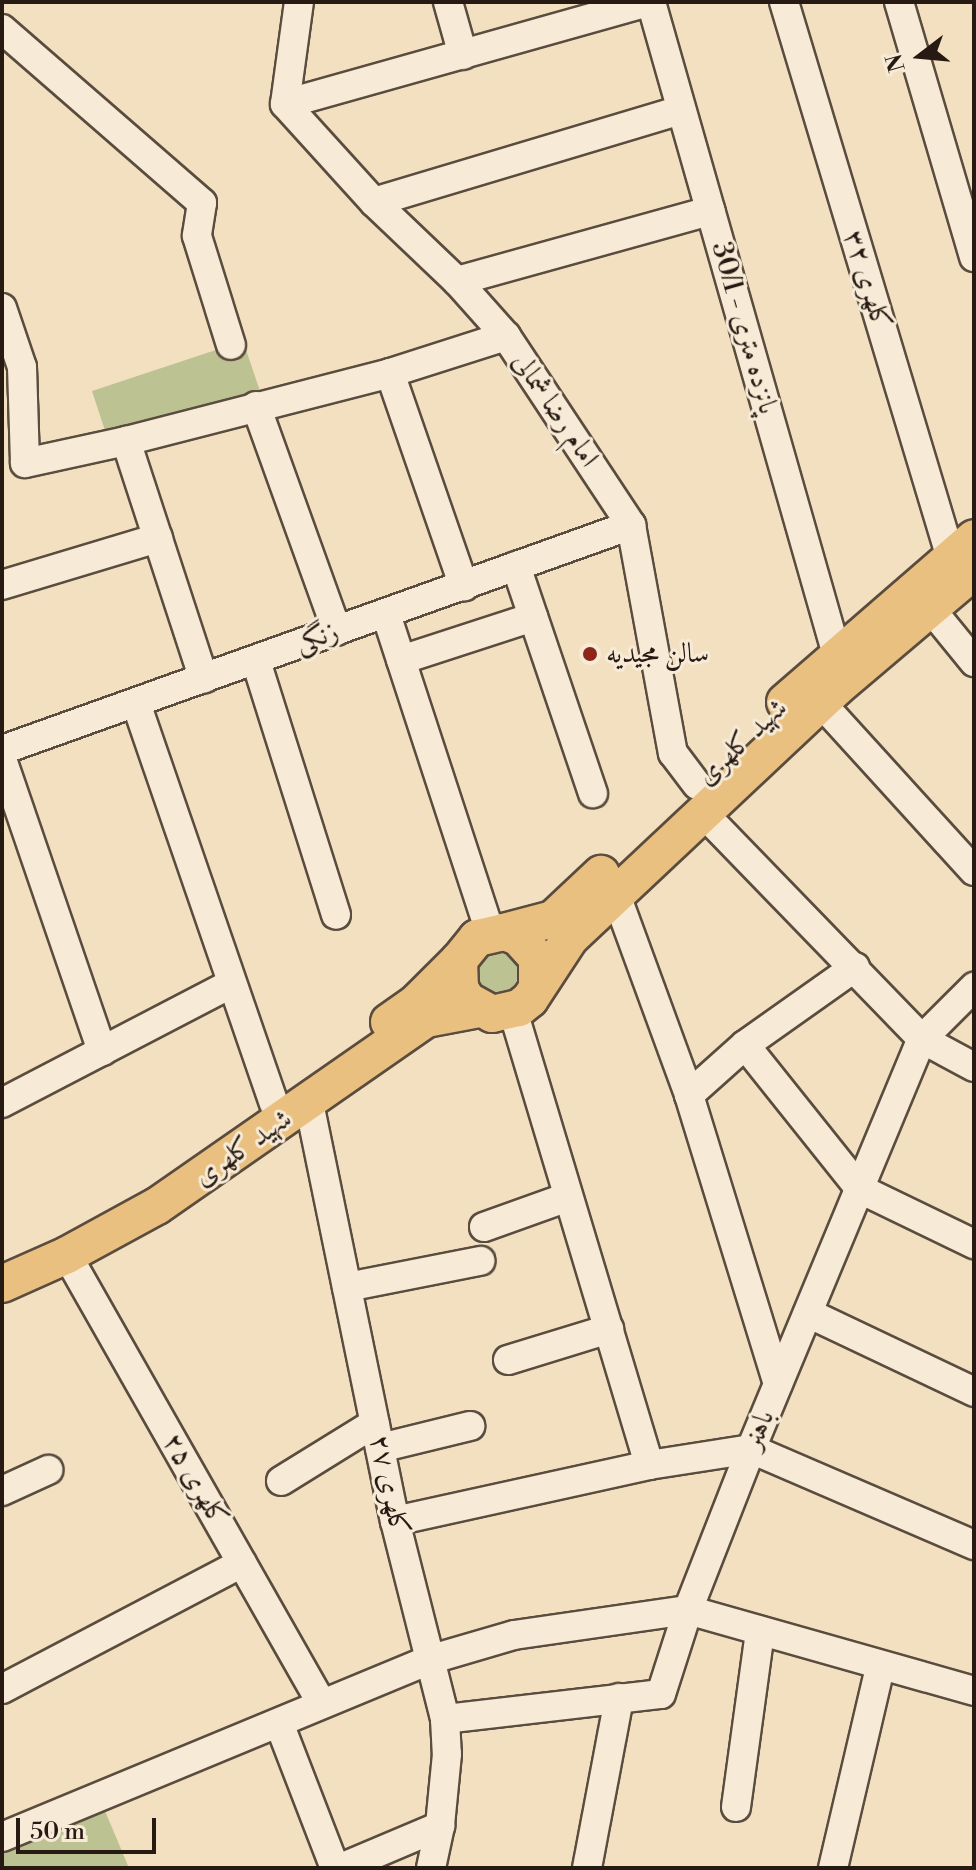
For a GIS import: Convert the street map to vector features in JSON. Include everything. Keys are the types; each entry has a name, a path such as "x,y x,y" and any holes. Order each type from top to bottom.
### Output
{"main road":[{"name":"شهید کلهری","path":"497,932 553,919 821,703 930,608 966,556"},
{"name":"شهید کلهری","path":"2,1263 147,1189 426,1019 510,1002 570,938 616,895 700,799 837,655 966,556"},
{"path":"497,932 518,937 537,958 510,1002 460,988 459,960 466,947 497,932"},
{"name":"شهید کلهری","path":"2,1284 67,1255 157,1206 416,1003 459,960"}],"street":[{"path":"299,2 285,104 650,2"},
{"path":"448,2 463,55"},
{"name":"30/1 - پانزده متری","path":"650,2 837,655"},
{"name":"کلهری ۳۲","path":"784,2 966,556"},
{"path":"899,2 974,257"},
{"path":"2,29 202,203 197,236 231,345"},
{"name":"امام رضا شمالی","path":"285,104 374,202 457,281 506,336 631,525 673,753 700,799 922,1039 974,1067"},
{"path":"374,202 681,110"},
{"path":"457,281 710,211"},
{"path":"5,327 22,367 25,463 126,441 390,373 506,336"},
{"path":"390,373 464,587"},
{"path":"256,406 337,631"},
{"path":"126,441 204,679"},
{"name":"زنگی","path":"2,750 631,525"},
{"path":"2,585 158,538"},
{"path":"516,566 593,793"},
{"path":"930,608 974,662"},
{"path":"386,614 497,932"},
{"path":"401,660 533,617"},
{"path":"256,661 336,915"},
{"name":"کلهری ۲۷","path":"136,703 231,984 291,1103 347,1287 395,1521 445,1719 447,1754 440,1826 431,1868"},
{"path":"821,703 974,871"},
{"path":"2,759 102,1051"},
{"path":"616,895 689,1095 778,1384"},
{"path":"689,1095 745,1045 855,967"},
{"path":"2,1103 231,984"},
{"name":"باهنر","path":"445,1719 661,1694 688,1610 751,1449 922,1039 974,987"},
{"path":"510,1002 649,1465"},
{"path":"745,1045 860,1189 974,1244"},
{"path":"484,1227 568,1197"},
{"name":"کلهری ۲۵","path":"67,1255 322,1704"},
{"path":"347,1287 480,1261"},
{"path":"808,1313 974,1392"},
{"path":"508,1360 609,1329"},
{"path":"281,1481 377,1436 470,1426"},
{"path":"395,1521 649,1465 751,1449 974,1545"},
{"path":"2,1491 48,1470"},
{"path":"2,1689 242,1563"},
{"path":"2,1837 432,1659 514,1635 688,1610 880,1667 974,1691"},
{"path":"736,1807 760,1631"},
{"path":"833,1868 880,1667"},
{"path":"587,1868 619,1698"},
{"path":"279,1723 335,1868"},
{"path":"341,1868 440,1826"}],"green space":[{"path":"243,341 261,394 107,437 92,391"},
{"path":"498,953 512,959 518,973 512,987 498,993 484,987 478,973 484,959"},
{"path":"105,1811 129,1868 2,1868 2,1854"}],"place":[{"name":"سالن مجیدیه","path":"590,654"}]}
